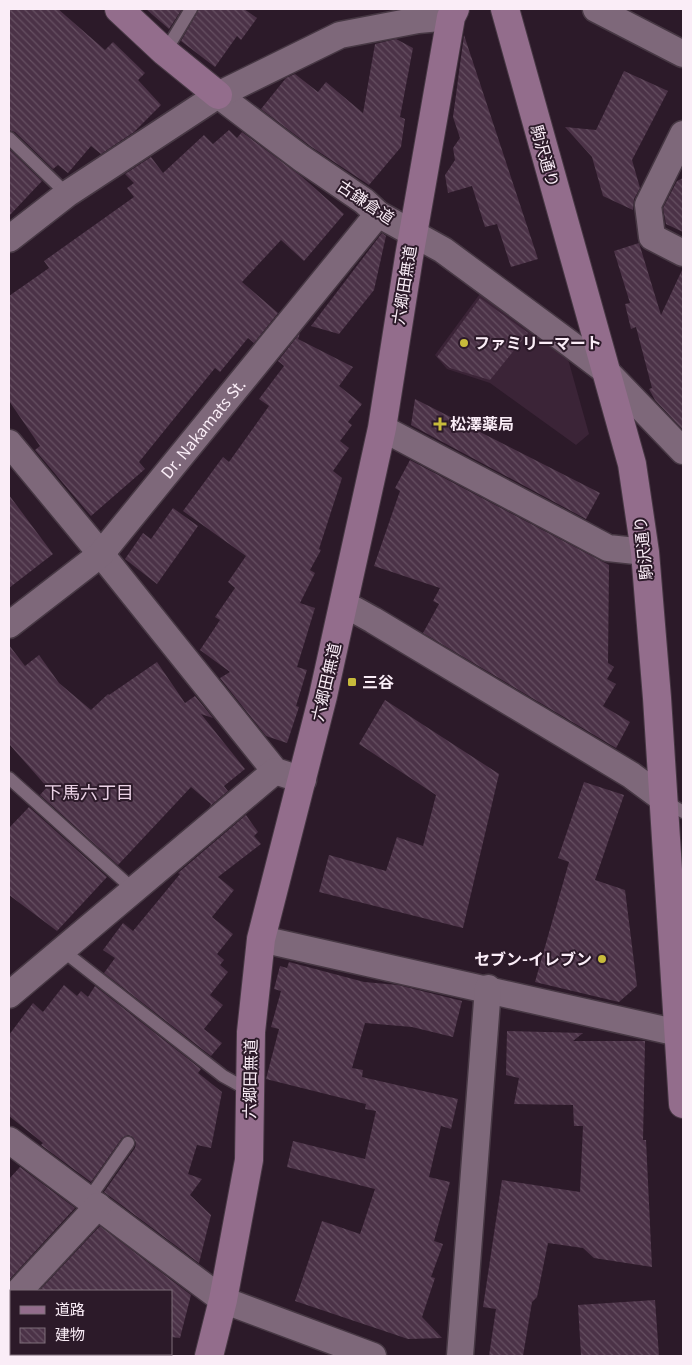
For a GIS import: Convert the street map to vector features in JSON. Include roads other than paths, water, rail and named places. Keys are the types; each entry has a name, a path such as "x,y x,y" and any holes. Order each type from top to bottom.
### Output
{"street":[{"name":"古鎌倉道","path":"119,9 165,52 218,96 301,158 364,200 378,214 443,250 607,372 683,451"},
{"name":"駒沢通り","path":"505,9 632,464 645,552 673,805 683,1104"},
{"path":"597,9 683,54"},
{"path":"9,239 66,194 218,96 340,34 453,13"},
{"name":"六郷田無道","path":"209,1356 223,1300 249,1160 251,1032 261,939 303,780 382,428 413,232 453,13"},
{"path":"683,134 648,205 652,237 683,253"},
{"name":"Dr. Nakamats St.","path":"9,625 101,554 378,214"},
{"path":"382,428 608,548 645,552"},
{"path":"9,443 101,554 275,771 303,780"},
{"path":"343,607 355,610 631,775 673,805"},
{"path":"9,995 132,889 275,771"},
{"path":"261,939 488,988 681,1034"},
{"path":"460,1356 488,988"},
{"path":"9,1140 223,1300 373,1356"},
{"path":"20,1290 93,1203"}],"lane":[{"path":"165,52 191,9"},
{"path":"9,138 66,194"},
{"path":"9,778 132,889"},
{"path":"62,950 223,1076 250,1091"},
{"path":"93,1203 128,1143"}],"place":[{"name":"ファミリーマート","path":"464,343"},
{"name":"松澤薬局","path":"440,424"},
{"name":"三谷","path":"352,682"},
{"name":"セブン-イレブン","path":"602,959"}],"district":[{"name":"下馬六丁目","path":"89,793"}]}
